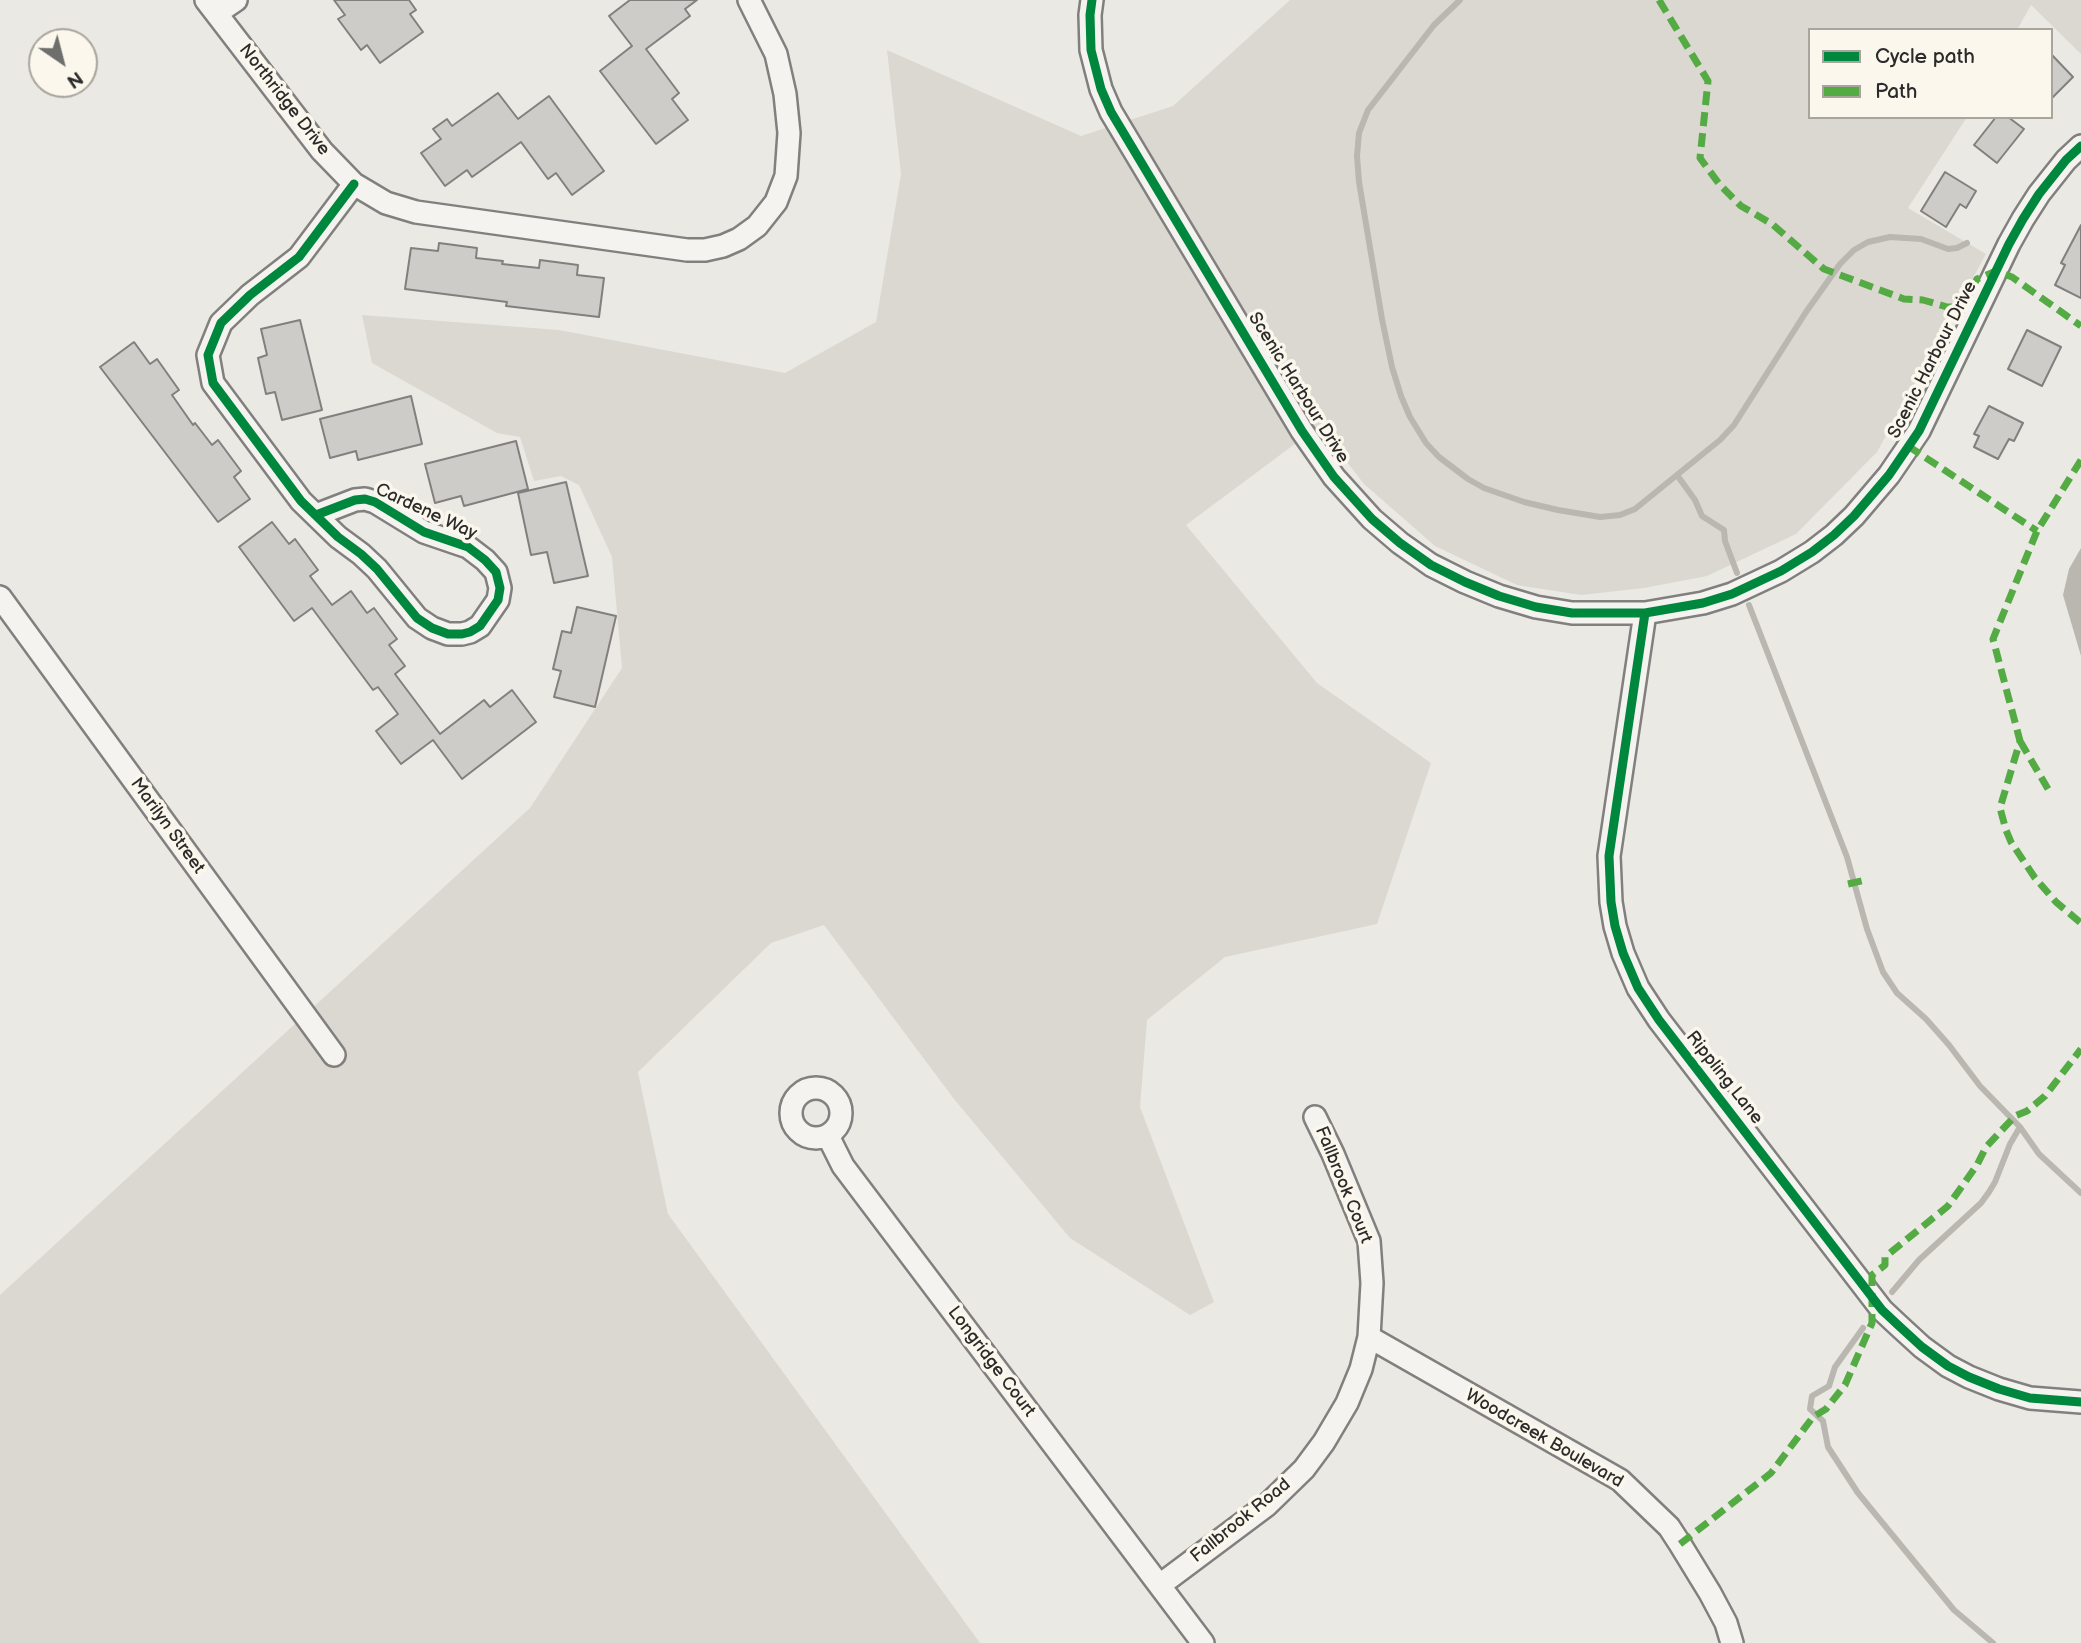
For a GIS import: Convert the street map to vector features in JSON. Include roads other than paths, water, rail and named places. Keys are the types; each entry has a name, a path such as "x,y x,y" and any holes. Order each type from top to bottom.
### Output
{"street":[{"name":"Northridge Drive","path":"236,0 212,7 322,150 354,184"},
{"path":"354,184 386,202 429,214 687,250 705,250 739,239 757,226 776,202 786,176 788,162 789,133 785,93 776,54 749,0"},
{"name":"Scenic Harbour Drive","path":"1092,0 1091,50 1101,89 1111,111 1302,431 1334,477 1372,519 1432,565 1499,596 1536,607 1573,613 1644,613 1703,603 1757,584 1812,552 1854,516 1889,475 1919,430 2023,219 2066,160 2081,146"},
{"name":"Cardene Way","path":"316,515 355,500 375,502 425,532 468,547 485,560 496,572 500,588 498,600 485,620 470,632 448,634 417,618 377,569 301,502 213,383 208,355 221,323 250,295 299,257 354,184"},
{"name":"Marilyn Street","path":"0,597 334,1055"},
{"name":"Rippling Lane","path":"1644,613 1609,856 1615,926 1638,988 1667,1031 1882,1310 1898,1325 1922,1347 1969,1377 2030,1398 2081,1402"},
{"name":"Fallbrook Court","path":"1315,1117 1369,1241 1372,1283 1368,1337"},
{"name":"Longridge Court","path":"828,1136 843,1166 1203,1643"},
{"name":"Fallbrook Road","path":"1160,1585 1267,1505 1304,1469 1347,1403 1361,1369 1368,1337"},
{"name":"Woodcreek Boulevard","path":"1368,1337 1620,1480 1668,1527 1680,1544 1726,1623 1732,1643"}],"waterway":[{"path":"1460,0 1434,25 1368,110 1359,133 1357,156 1382,319 1401,396 1426,443 1439,457 1484,488 1524,502 1600,517 1620,515 1635,509 1720,440 1734,425 1806,312 1840,264 1854,250 1868,242 1890,237 1921,239 1948,249 1967,243"},
{"path":"1677,475 1695,500 1702,516 1724,530 1725,541 1737,573"},
{"path":"1749,605 1847,857 1867,929 1883,972 1897,993 1926,1019 1980,1086 2020,1127 2039,1154 2081,1193"},
{"path":"1892,1292 1919,1260 1981,1203 1995,1182 2020,1127"},
{"path":"1863,1328 1835,1367 1829,1386 1812,1396 1810,1409 1823,1421 1828,1447 1858,1493 1954,1610 1993,1643"}]}
